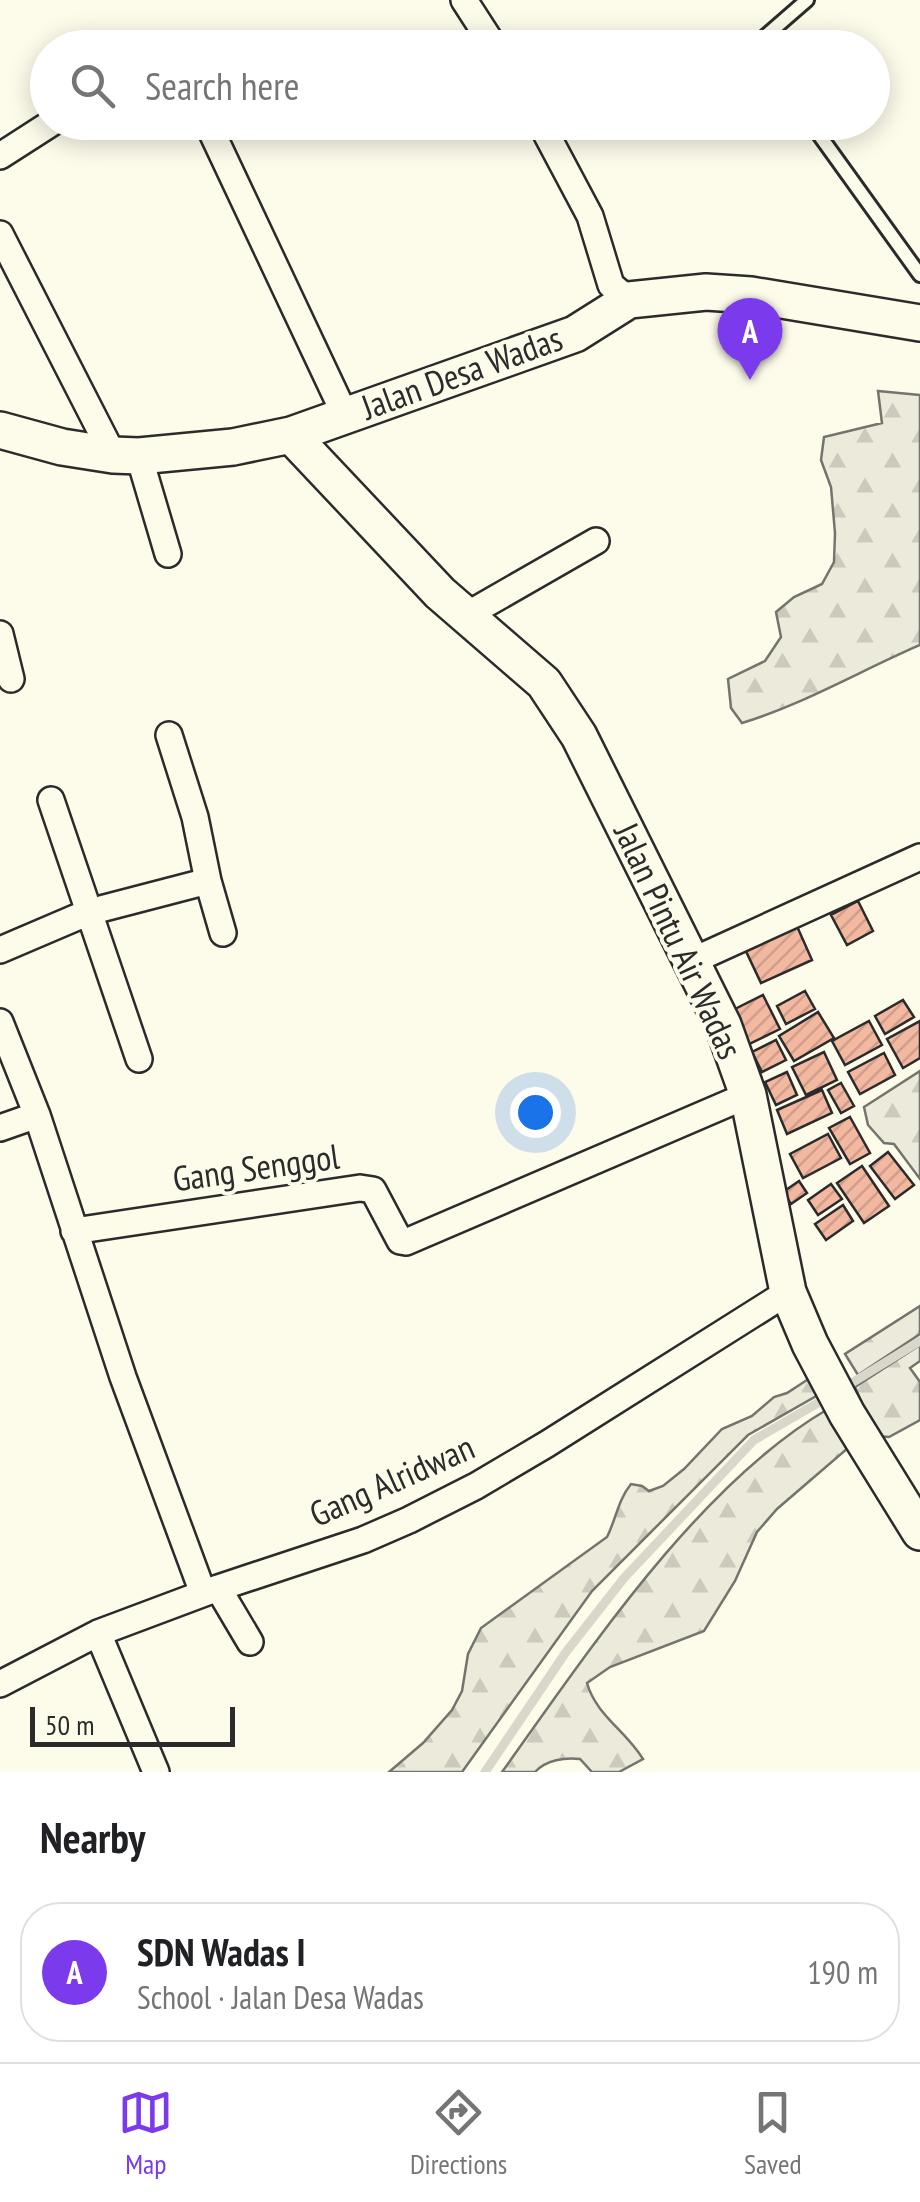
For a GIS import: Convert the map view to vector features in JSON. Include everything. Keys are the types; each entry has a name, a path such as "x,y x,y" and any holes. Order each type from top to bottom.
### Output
{"main road":[{"name":"Jalan Desa Wadas","path":"0,430 62,447 126,456 219,449 291,435 574,334 629,300 706,292 751,295 920,324"},
{"name":"Jalan Pintu Air Wadas","path":"291,435 465,616 544,683 564,710 723,1024 748,1095 788,1292 844,1410 920,1532"}],"street":[{"path":"464,0 484,30"},
{"path":"0,156 30,136"},
{"path":"216,140 346,415"},
{"path":"550,140 590,216 611,285 629,300"},
{"path":"0,234 126,456 168,554"},
{"path":"465,616 596,541"},
{"path":"1,643 11,679"},
{"path":"170,735 223,933"},
{"path":"51,800 140,1059"},
{"path":"692,961 920,857"},
{"path":"0,950 89,912 208,881"},
{"path":"0,1022 37,1115 123,1376 211,1590 250,1642"},
{"name":"Gang Senggol","path":"74,1231 360,1188 373,1190 400,1241 406,1242 748,1095"},
{"path":"0,1128 37,1115"},
{"name":"Gang Alridwan","path":"0,1684 98,1634 211,1590 363,1540 476,1486 788,1292"},
{"path":"98,1634 156,1772"}],"lane":[{"path":"770,30 808,0"},
{"path":"823,140 920,275"}],"green space":[{"path":"878,391 920,395 920,645 810,697 742,723 731,708 728,679 765,661 781,637 776,612 794,597 822,584 834,562 831,487 821,460 824,437 882,423"},
{"path":"920,1071 920,1179 894,1144 884,1143 868,1125 864,1107"},
{"path":"920,1306 920,1334 858,1375 845,1354"},
{"path":"920,1345 920,1361 910,1368 920,1382 920,1420 889,1437 876,1436 855,1387"},
{"path":"810,1378 818,1395 748,1435 592,1591 462,1772 389,1772 423,1743 452,1710 462,1691 468,1654 481,1628 607,1537 631,1484 649,1491 663,1486 722,1429 752,1416 774,1397"},
{"path":"828,1409 848,1448 777,1509 757,1532 735,1581 704,1631 610,1667 587,1683 604,1714 643,1759 619,1772 592,1772 574,1758 550,1762 535,1772 502,1772 609,1624 691,1525 780,1441"}],"building":[{"path":"858,901 873,931 847,945 831,915"},
{"path":"796,924 812,960 761,983 744,947"},
{"path":"805,991 815,1009 786,1024 777,1006"},
{"path":"763,995 780,1029 745,1046 729,1012"},
{"path":"903,1000 914,1017 885,1034 875,1016"},
{"path":"818,1012 834,1038 794,1061 779,1036"},
{"path":"869,1021 882,1045 845,1065 832,1041"},
{"path":"920,1021 920,1058 903,1068 887,1039"},
{"path":"776,1040 786,1060 762,1072 752,1052"},
{"path":"824,1052 837,1080 806,1095 792,1067"},
{"path":"884,1053 895,1075 860,1094 848,1072"},
{"path":"787,1072 797,1095 776,1105 765,1082"},
{"path":"841,1083 854,1106 841,1113 828,1090"},
{"path":"822,1090 832,1113 787,1134 777,1110"},
{"path":"850,1117 870,1153 850,1164 829,1128"},
{"path":"828,1134 841,1158 803,1178 790,1154"},
{"path":"888,1152 914,1185 895,1199 870,1166"},
{"path":"862,1166 889,1206 864,1223 837,1183"},
{"path":"799,1181 807,1193 791,1204 783,1192"},
{"path":"831,1184 842,1199 818,1215 808,1200"},
{"path":"843,1205 853,1221 826,1240 815,1224"}],"waterway":[{"path":"842,1389 920,1341"},
{"path":"485,1772 566,1652 624,1578 754,1440 828,1397"}],"place":[{"name":"SDN Wadas I","path":"750,380"}]}
